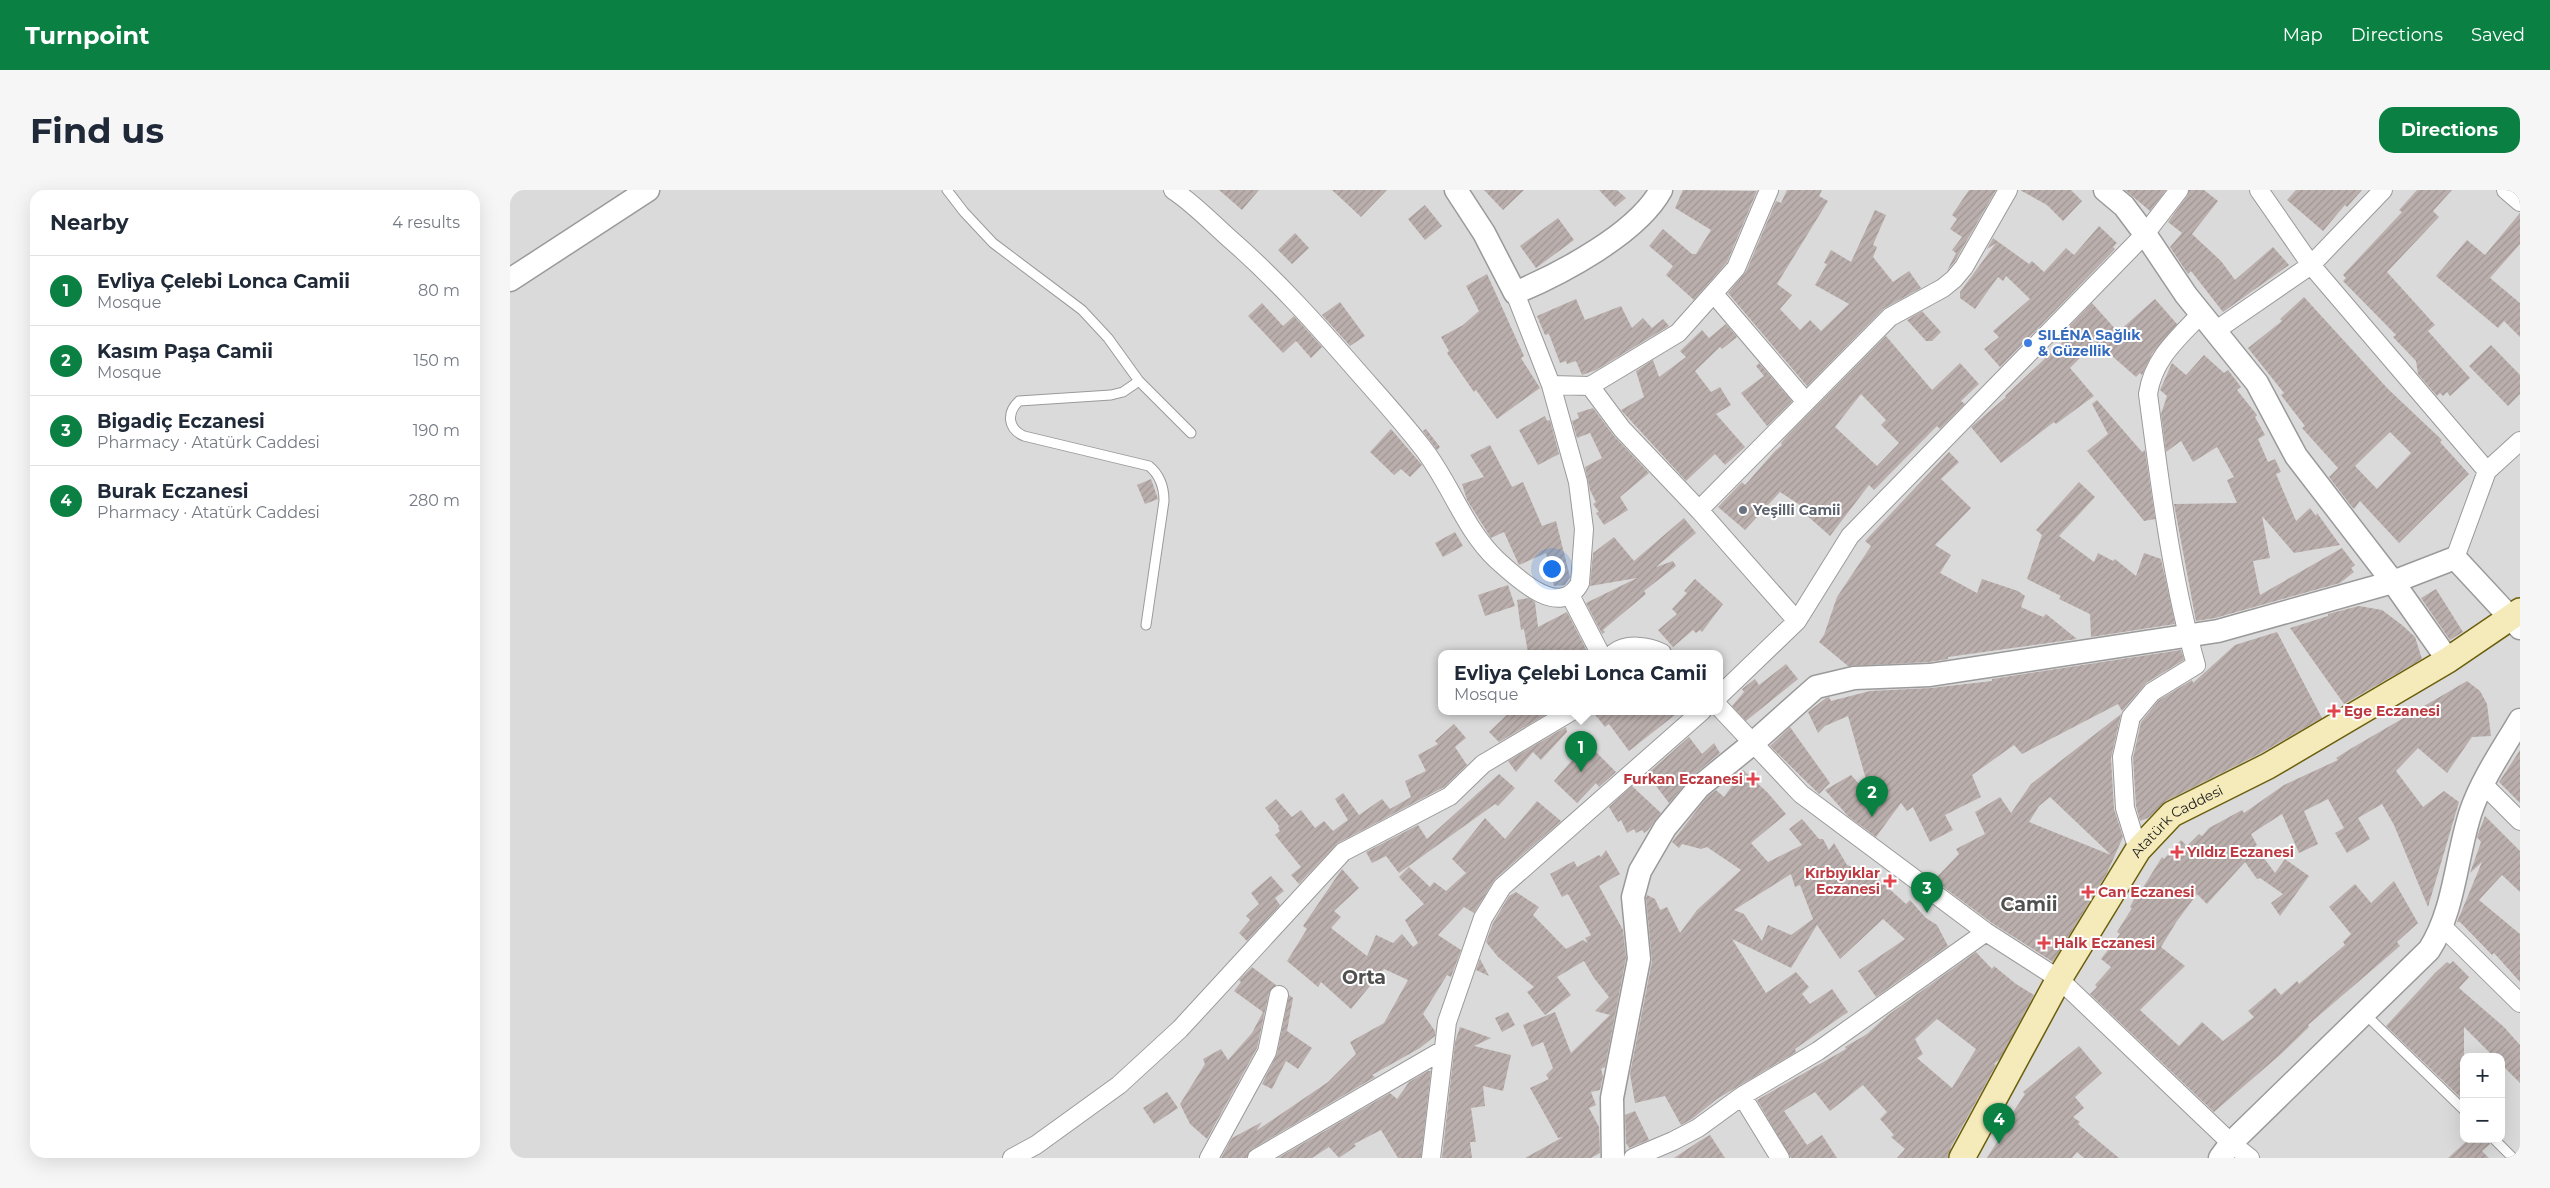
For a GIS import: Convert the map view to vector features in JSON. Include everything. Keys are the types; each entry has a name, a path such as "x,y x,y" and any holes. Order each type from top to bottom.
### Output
{"main road":[{"name":"Atatürk Caddesi","path":"1962,1158 2059,979 2138,850 2172,814 2268,766 2517,620"}],"street":[{"path":"510,280 648,190"},
{"path":"1173,190 1271,275 1306,312 1422,447 1473,530 1497,559 1519,578 1547,597 1563,598 1570,595 1580,583 1584,529 1578,482 1551,385 1515,293 1484,233 1456,190"},
{"path":"1515,293 1556,273 1628,229 1644,212 1660,190"},
{"path":"1551,385 1590,386 1678,334 1736,268 1769,190"},
{"path":"1699,510 1890,317 1942,288 1954,279 1964,267 2008,190"},
{"path":"2106,190 2124,206 2186,295 2257,383 2296,456 2393,582 2448,660"},
{"path":"1723,692 1798,621 1850,536 2145,234 2179,190"},
{"path":"2259,190 2311,265 2487,471"},
{"path":"2215,331 2311,265 2384,190"},
{"path":"2506,190 2520,202"},
{"path":"1714,294 1806,402"},
{"path":"2138,850 2126,808 2122,757 2130,717 2152,692 2196,665 2188,637 2161,492 2148,394 2150,377 2159,359 2201,314"},
{"path":"1590,386 1622,429 1699,510 1798,621"},
{"path":"1613,1158 1612,1098 1639,959 1633,898 1640,871 1665,828 1700,787 1816,687 1854,678 1930,675 2188,637 2218,631 2393,582 2456,558 2487,471 2520,441"},
{"path":"2456,558 2517,620"},
{"path":"1570,595 1598,650"},
{"path":"1618,650 1620,648 1651,647 1656,650"},
{"path":"1723,711 1801,794 1986,932 2059,979 2225,1151 2250,1158"},
{"path":"1012,1158 1036,1145 1119,1085 1180,1029 1343,852 1450,796 1483,764 1565,715"},
{"path":"1431,1158 1447,1022 1483,918 1502,887 1697,715"},
{"path":"2225,1151 2425,955 2436,939 2442,926 2471,811 2483,784 2520,720"},
{"path":"2483,784 2520,821"},
{"path":"2442,926 2520,1003"},
{"path":"1633,1158 1673,1142 1698,1128 1742,1096 1818,1051 1986,932"},
{"path":"1209,1158 1266,1052 1279,995"},
{"path":"1257,1158 1443,1050"},
{"path":"1742,1096 1780,1158"}],"lane":[{"path":"947,190 964,212 993,243 1082,310 1108,338 1139,381 1191,433"},
{"path":"1139,381 1123,392 1111,395 1020,402 1011,412 1010,418 1014,429 1024,436 1150,466 1158,476 1164,492 1164,501 1146,625"},
{"path":"2365,1014 2460,1106"},
{"path":"2498,1143 2513,1158"}],"shaded area":[{"path":"510,190 2520,190 2520,1158 510,1158"}],"building":[{"path":"1219,190 1259,190 1242,210"},
{"path":"1332,190 1387,190 1361,217"},
{"path":"1484,190 1524,190 1503,210"},
{"path":"1599,190 1617,190 1626,198 1615,207"},
{"path":"1683,190 1757,191 1727,262 1694,300 1666,275 1673,266 1649,246 1663,229 1692,254 1696,254 1711,230 1675,208"},
{"path":"1787,190 1822,190 1819,196 1828,201 1777,284 1792,295 1780,309 1800,330 1810,320 1821,331 1849,304 1815,285 1827,264 1824,263 1831,250 1851,262 1875,210 1886,215 1873,245 1877,247 1873,257 1893,282 1909,271 1921,288 1883,309 1807,386 1728,293 1746,272 1776,201 1781,203"},
{"path":"1969,190 1996,190 1955,261 1947,271 1956,253 1952,250 1962,237 1950,229 1957,219 1952,215"},
{"path":"2020,190 2071,190 2082,201 2063,221 2047,205"},
{"path":"2125,190 2166,190 2150,211"},
{"path":"2189,190 2204,190 2218,201 2192,234 2221,261 2235,280 2273,247 2289,265 2223,312 2191,271 2188,274 2170,247 2182,233 2168,222 2187,196"},
{"path":"2296,190 2362,190 2347,207 2345,205 2323,231 2287,200"},
{"path":"2417,190 2452,190 2433,211 2439,217 2387,272 2435,325 2428,331 2470,378 2450,396 2447,392 2443,396 2440,393 2437,396 2418,374 2416,361 2393,337 2396,335 2343,281 2346,278 2343,275 2402,212 2399,210"},
{"path":"1425,205 1442,226 1425,240 1408,219"},
{"path":"2520,213 2520,244 2490,278 2520,303 2520,337 2504,321 2498,328 2436,276 2467,240 2485,255"},
{"path":"1558,218 1574,240 1536,268 1520,246"},
{"path":"2099,226 2117,243 2113,247 2115,249 2000,367 1984,349 1999,337 1993,331 2030,299 2006,276 2003,281 1998,277 1975,309 1960,298 1960,292 1996,243 1987,249 1993,238 2029,264 2032,261 2044,272 2066,248 2074,255"},
{"path":"1295,233 1309,248 1292,264 1278,250"},
{"path":"1487,274 1524,356 1521,358 1540,388 1497,419 1476,390 1474,392 1447,353 1449,351 1441,337 1463,325 1479,311 1466,286"},
{"path":"2304,297 2388,389 2442,440 2440,442 2469,474 2399,543 2360,501 2354,509 2352,507 2329,477 2338,468 2302,428 2305,426 2281,395 2284,393 2248,348 2282,321 2280,319","holes":["2390,432 2411,453 2377,489 2355,466"]},
{"path":"1576,299 1585,320 1621,306 1632,328 1643,318 1652,328 1663,319 1669,326 1596,370 1582,375 1576,361 1567,364 1566,361 1560,363 1549,334 1545,335 1537,316"},
{"path":"2155,299 2177,324 2152,354 2142,375 2140,373 2136,377 2087,334 2093,345 2070,368 2094,396 2056,424 2054,422 2001,463 1971,427 2006,397 2070,335 2066,330 2092,303 2118,332"},
{"path":"1340,302 1365,336 1350,346 1322,315"},
{"path":"1262,303 1283,326 1294,316 1322,347 1311,358 1296,341 1283,353 1248,316"},
{"path":"1922,311 1941,332 1932,341 1926,341 1907,320"},
{"path":"1726,324 1737,337 1722,349 1720,347 1695,371 1711,392 1720,387 1731,405 1716,414 1745,447 1725,465 1715,454 1686,481 1621,410 1644,397 1636,371 1653,360 1659,377 1686,357 1680,351 1702,330 1709,338"},
{"path":"1886,336 1932,390 1960,363 1979,384 1961,401 1965,404 1940,429 1937,426 1874,490 1869,485 1830,536 1803,512 1806,509 1780,492 1745,530 1718,507 1742,482 1745,485 1782,445 1781,443","holes":["1861,394 1886,420 1881,425 1899,443 1877,466 1835,427"]},
{"path":"2491,345 2520,375 2520,394 2508,406 2469,366"},
{"path":"2204,355 2224,373 2228,370 2241,387 2237,390 2257,415 2255,417 2265,435 2258,439 2268,462 2275,459 2281,472 2276,474 2296,521 2310,508 2316,516 2317,513 2340,545 2294,553 2262,516 2270,558 2253,561 2260,595 2342,548 2355,565 2351,568 2354,572 2340,583 2215,618 2196,621 2174,504 2237,503 2227,480 2234,477 2217,447 2193,462 2181,441 2166,452 2161,414 2167,396 2160,390 2172,363 2186,375"},
{"path":"1759,363 1792,401 1767,426 1741,393 1764,376 1756,366"},
{"path":"2097,400 2142,452 2145,450 2155,519 2144,521 2087,451 2108,434 2092,404"},
{"path":"1593,408 1614,436 1649,473 1620,497 1628,510 1604,525 1596,513 1599,512 1593,504 1596,502 1590,490 1585,467 1602,458 1590,433 1577,438 1572,421 1579,418 1577,413"},
{"path":"1545,416 1547,421 1550,420 1559,454 1538,465 1519,430"},
{"path":"1391,429 1422,465 1410,477 1401,469 1394,475 1370,452"},
{"path":"1426,429 1440,447 1437,450 1423,431"},
{"path":"1490,445 1512,487 1523,482 1542,526 1556,521 1570,577 1565,585 1554,586 1546,553 1519,565 1504,532 1491,538 1467,500 1462,484 1484,477 1470,455"},
{"path":"1949,452 1959,462 1941,479 1971,508 1935,545 1951,555 1940,573 1977,593 1982,579 2018,591 2025,596 2021,607 2043,617 2046,614 2077,639 1948,657 1948,659 1929,662 1848,666 1819,642 1824,635 1837,597 1871,546 1865,541"},
{"path":"1151,479 1158,499 1145,504 1137,485"},
{"path":"2079,482 2095,497 2059,536 2094,562 2098,553 2113,561 2115,559 2136,576 2144,553 2161,559 2175,624 2091,637 2090,614 2059,599 2061,596 2027,579 2042,535 2036,530"},
{"path":"1684,518 1696,533 1656,567 1673,561 1676,566 1644,591 1646,594 1603,630 1605,632 1602,634 1586,603 1637,578 1590,586 1593,553 1614,537 1634,561"},
{"path":"1455,532 1463,546 1443,557 1435,543"},
{"path":"1695,579 1723,604 1702,632 1700,630 1696,633 1693,630 1673,647 1658,630 1677,614 1672,609 1687,593 1684,591"},
{"path":"1508,585 1515,606 1485,616 1478,595"},
{"path":"2436,589 2463,632 2450,640 2421,598"},
{"path":"1529,598 1535,602 1538,627 1567,612 1586,650 1528,650 1524,629 1521,630 1517,600"},
{"path":"2359,606 2382,610 2402,625 2415,637 2422,659 2344,704 2290,628 2328,616 2328,614"},
{"path":"2277,632 2322,718 2261,753 2166,801 2148,818 2140,821 2136,806 2133,758 2141,722 2159,700 2192,680 2193,683 2235,645"},
{"path":"2181,650 2184,660 2146,683 2122,711 2118,704 2022,754 2014,745 1972,775 1981,797 1945,815 1953,830 1930,842 1913,807 1907,811 1901,803 1876,837 1848,816 1825,790 1851,775 1871,797 1848,716 1825,726 1818,733 1808,712 1826,698 1829,697 1831,701 1870,691 1931,688 1992,681 1992,679"},
{"path":"1786,664 1798,679 1746,721 1732,706 1744,692 1742,689 1755,679 1759,685"},
{"path":"2467,681 2480,691 2487,704 2491,736 2472,737 2447,773 2418,748 2396,771 2423,807 2444,791 2459,802 2428,907 2394,825 2382,804 2358,818 2370,839 2347,853 2335,833 2344,828 2328,799 2304,811 2318,844 2299,853 2282,814 2251,834 2257,845 2255,846 2275,873 2285,859 2309,876 2280,916 2271,903 2283,894 2260,878 2257,879 2245,862 2207,904 2197,894 2161,947 2185,966 2140,1010 2179,1046 2202,1022 2223,1041 2254,1017 2248,1011 2275,988 2281,995 2297,981 2299,984 2345,945 2343,942 2351,934 2329,907 2355,884 2371,903 2394,881 2418,923 2397,942 2400,946 2308,1025 2309,1027 2281,1054 2214,1112 2090,994 2097,987 2095,985 2111,967 2101,959 2120,934 2117,932 2132,908 2130,907 2137,893 2139,894 2162,857 2164,859 2181,840 2187,846 2199,834 2202,836 2209,828 2242,810 2244,813 2284,785 2338,760 2336,758 2352,748"},
{"path":"2121,714 2111,758 2114,809 2123,837 2107,873 2053,962 1992,923 1934,880 1959,854 1956,849 1985,834 1975,812 2000,797 2011,813 2031,784","holes":["2050,797 2111,855 2029,822 2039,806"]},
{"path":"1507,715 1545,715 1499,742 1489,732"},
{"path":"1595,715 1675,715 1629,751 1609,724 1605,727"},
{"path":"1454,724 1466,738 1455,747 1467,765 1444,787 1338,843 1299,884 1291,875 1301,867 1275,835 1280,831 1279,826 1265,808 1276,799 1292,817 1301,810 1315,828 1324,821 1333,831 1348,820 1335,799 1343,793 1359,815 1382,799 1390,809 1411,797 1405,781 1426,771 1418,755 1438,744 1435,741"},
{"path":"1566,727 1567,732 1541,760 1533,752 1516,772 1508,761"},
{"path":"1790,727 1830,783 1819,794 1770,746"},
{"path":"1689,737 1702,754 1714,743 1720,753 1691,777 1669,803 1647,774"},
{"path":"1587,743 1616,772 1599,787 1596,783 1577,803 1554,781"},
{"path":"2520,750 2520,803 2499,782"},
{"path":"1743,770 1767,792 1786,814 1751,843 1768,862 1802,845 1789,829 1802,819 1819,839 1823,839 1829,850 1834,843 1847,865 1875,876 1906,904 1910,900 1926,918 1937,925 1948,946 1876,997 1858,971 1905,939 1883,919 1840,959 1817,925 1791,968 1732,939 1766,993 1796,972 1809,987 1802,994 1810,1004 1832,989 1848,1012 1795,1049 1796,1052 1717,1099 1692,1119 1681,1125 1665,1096 1635,1103 1630,1074 1652,961 1646,898 1647,895 1655,899 1660,910 1667,907 1680,933 1697,910 1741,870 1707,847 1701,849 1682,844 1679,848 1672,842 1708,796 1716,790 1724,797","holes":["1791,874 1795,887 1800,885 1813,919 1791,935 1768,925 1762,941 1744,914 1734,910"]},
{"path":"1499,774 1515,788 1498,806 1495,804 1399,873 1386,856 1372,863 1366,852 1418,825 1427,839"},
{"path":"1632,786 1661,813 1644,833 1642,830 1636,833 1634,829 1627,833 1621,820 1618,822 1609,807"},
{"path":"1537,801 1561,821 1495,879 1474,913 1464,907 1438,935 1461,950 1451,977 1447,975 1423,1014 1435,1031 1435,1036 1420,1048 1372,1075 1375,1077 1252,1149 1246,1158 1221,1158 1232,1138 1262,1122 1256,1131 1328,1082 1356,1054 1350,1042 1384,1023 1408,980 1384,969 1351,1009 1321,982 1318,987 1287,961 1307,929 1303,926 1342,869 1359,888 1334,911 1341,917 1331,928 1367,956 1376,935 1393,943 1402,934 1413,947 1418,943 1405,920 1424,904 1399,877 1409,867 1430,887 1434,882 1446,891 1466,873 1452,859 1485,818 1505,839"},
{"path":"2485,816 2520,851 2520,892 2502,875 2479,900 2520,934 2520,982 2494,953 2492,955 2460,922 2457,922 2482,862 2470,873 2481,842 2477,837"},
{"path":"1606,850 1620,874 1599,886 1623,930 1626,958 1605,1067 1601,1069 1603,1076 1600,1090 1591,1092 1596,1105 1589,1108 1599,1127 1600,1153 1591,1158 1525,1158 1563,1137 1558,1138 1530,1088 1549,1079 1546,1075 1553,1068 1543,1042 1532,1047 1523,1025 1555,1012 1571,1053 1610,1015 1595,1011 1609,997 1584,961 1557,977 1571,995 1545,1015 1527,992 1534,987 1498,957 1486,942 1493,923 1509,896 1516,892 1539,907 1533,915 1566,949 1583,940 1588,943 1585,938 1591,935 1568,894 1562,897 1550,874 1574,861 1577,867 1599,855 1601,857"},
{"path":"1271,876 1284,891 1275,898 1280,905 1247,941 1239,933 1250,920 1246,916 1259,904 1251,893"},
{"path":"1976,952 1992,969 1994,966 2016,984 2034,995 2000,1059 1994,1064 1996,1065 1951,1147 1948,1158 1897,1158 1905,1149 1891,1137 1894,1135 1880,1119 1887,1112 1863,1085 1830,1111 1815,1092 1784,1111 1807,1145 1822,1135 1837,1158 1791,1158 1757,1100 1846,1049 1845,1047 1867,1034 1888,1015","holes":["1937,1019 1976,1049 1952,1088 1917,1058 1923,1054 1915,1039"]},
{"path":"1480,959 1489,976 1476,970"},
{"path":"2453,961 2469,977 2459,988 2504,1027 2520,1045 2520,1083 2505,1068 2505,1053 2490,1053 2464,1027 2464,1053 2460,1053 2460,1097 2386,1026 2435,973 2447,962 2450,964"},
{"path":"1252,967 1276,985 1269,993 1257,1048 1207,1139 1190,1124 1180,1104 1205,1064 1203,1059 1221,1049 1228,1060 1252,1033 1263,1012 1234,991 1241,982 1239,980"},
{"path":"1289,995 1293,998 1287,1031 1312,1048 1298,1069 1286,1061 1272,1089 1262,1084 1277,1054"},
{"path":"1508,1012 1515,1025 1502,1032 1495,1018"},
{"path":"1460,1027 1491,1038 1474,1046 1511,1055 1503,1091 1483,1086 1485,1106 1471,1108 1476,1142 1470,1142 1472,1158 1442,1158 1455,1042"},
{"path":"2079,1046 2102,1073 2075,1097 2084,1108 2073,1117 2080,1122 2078,1124 2119,1158 2084,1158 2077,1152 2072,1158 1987,1158 2002,1134 2000,1132 2025,1094 2023,1092"},
{"path":"1431,1071 1421,1158 1398,1158 1381,1130 1354,1144 1356,1146 1339,1158 1329,1147 1312,1158 1278,1158 1390,1093 1397,1099 1409,1082"},
{"path":"1167,1092 1178,1108 1154,1124 1143,1108"},
{"path":"1635,1111 1649,1140 1629,1148 1626,1143 1625,1115"},
{"path":"1710,1135 1725,1158 1674,1158 1698,1142"},
{"path":"2465,1143 2490,1144 2482,1151 2489,1158 2448,1158"}],"place":[{"name":"SILÉNA Sağlık & Güzellik","path":"2028,343"},
{"name":"Yeşilli Camii","path":"1743,510"},
{"name":"Ege Eczanesi","path":"2334,711"},
{"name":"Evliya Çelebi Lonca Camii","path":"1581,772"},
{"name":"Furkan Eczanesi","path":"1753,779"},
{"name":"Kasım Paşa Camii","path":"1872,817"},
{"name":"Yıldız Eczanesi","path":"2177,852"},
{"name":"Kırbıyıklar Eczanesi","path":"1890,881"},
{"name":"Can Eczanesi","path":"2088,892"},
{"name":"Bigadiç Eczanesi","path":"1927,913"},
{"name":"Halk Eczanesi","path":"2044,943"},
{"name":"Burak Eczanesi","path":"1999,1144"}],"district":[{"name":"Camii","path":"2029,904"},
{"name":"Orta","path":"1364,977"}]}
